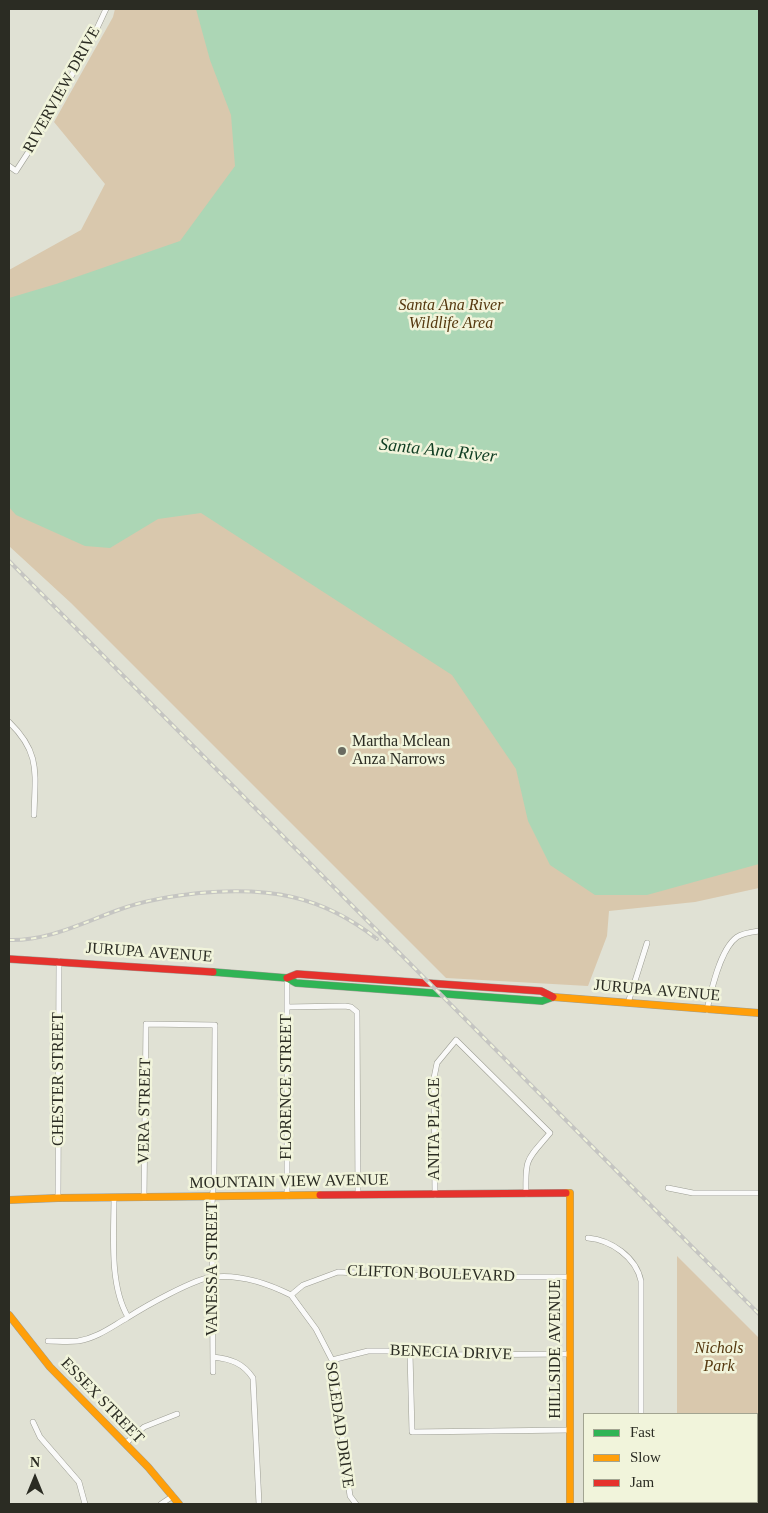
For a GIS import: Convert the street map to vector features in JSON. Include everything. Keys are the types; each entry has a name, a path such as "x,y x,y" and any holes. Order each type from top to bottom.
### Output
{"street":[{"name":"RIVERVIEW DRIVE","path":"9,166 16,171 92,39 106,9"},
{"path":"9,722 22,735 32,753 35,770 34,815"},
{"path":"706,1010 713,982 728,946 737,937 759,931"},
{"path":"628,1003 647,943"},
{"name":"JURUPA AVENUE","path":"9,959 287,978 296,983 524,1000 542,1001 553,997 759,1013"},
{"name":"CHESTER STREET","path":"58,1198 59,961"},
{"name":"FLORENCE STREET","path":"287,978 287,1196"},
{"path":"286,1007 346,1006 351,1007 357,1012 358,1194"},
{"name":"VANESSA STREET","path":"146,1024 215,1025 212,1204 213,1372"},
{"name":"VERA STREET","path":"144,1197 146,1024"},
{"name":"ANITA PLACE","path":"435,1194 434,1078 437,1063 456,1040 550,1132 527,1159 525,1170 526,1194"},
{"path":"668,1188 693,1193 759,1192"},
{"name":"MOUNTAIN VIEW AVENUE","path":"9,1200 114,1197 570,1193"},
{"name":"HILLSIDE AVENUE","path":"570,1193 570,1504"},
{"path":"114,1197 116,1276 122,1308 128,1317"},
{"path":"588,1238 601,1239 608,1242 634,1263 639,1271 641,1281 641,1413"},
{"name":"CLIFTON BOULEVARD","path":"291,1295 303,1285 338,1272 570,1277"},
{"path":"48,1341 79,1341 101,1334 128,1317 199,1280 213,1277 240,1278 263,1282 291,1295"},
{"name":"SOLEDAD DRIVE","path":"291,1295 316,1329 332,1360 350,1496 356,1504"},
{"name":"ESSEX STREET","path":"9,1315 41,1358 125,1444 179,1504"},
{"name":"BENECIA DRIVE","path":"332,1360 368,1351 443,1355 570,1354"},
{"path":"410,1353 412,1432 570,1430"},
{"path":"213,1357 237,1362 247,1368 253,1378 259,1504"},
{"path":"125,1444 148,1425 177,1414"},
{"path":"33,1422 40,1437 79,1482 85,1504"},
{"path":"161,1504 173,1496"}],"green space":[{"name":"Santa Ana River","path":"115,9 759,9 759,888 695,902 609,911 607,936 588,986 446,978 71,603 9,546 9,270 81,230 105,184 54,122 113,17"},
{"name":"Nichols Park","path":"677,1256 759,1338 759,1504 676,1504 758,1503 758,1413 677,1413"}],"water":[{"name":"Santa Ana River","path":"196,9 759,9 759,864 647,895 595,895 550,865 528,821 516,769 452,675 201,513 158,519 110,548 85,546 16,515 9,507 9,298 56,284 180,241 235,166 231,115 210,60"}],"railway":[{"path":"9,561 759,1314"},
{"path":"9,940 52,934 121,909 150,901 189,894 224,891 248,891 293,897 335,912 377,939"}],"traffic: fast":[{"path":"213,972 287,978 296,983 542,1001 553,997"}],"traffic: slow":[{"path":"553,997 759,1013"},
{"path":"566,1193 570,1193 570,1504"},
{"path":"9,1200 320,1195"},
{"path":"9,1315 50,1367 148,1467 179,1504"}],"traffic: jam":[{"path":"9,959 213,972"},
{"path":"287,978 297,974 541,991 553,997"},
{"path":"320,1195 566,1193"}],"place":[{"name":"Martha Mclean Anza Narrows","path":"342,751"}],"park label":[{"name":"Santa Ana River Wildlife Area","path":"451,315"}]}
